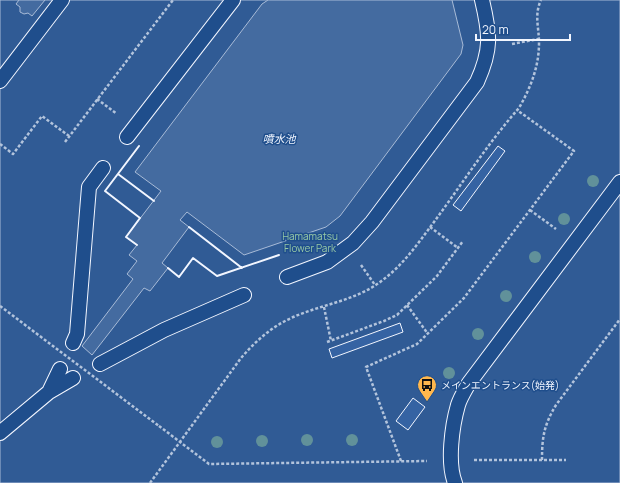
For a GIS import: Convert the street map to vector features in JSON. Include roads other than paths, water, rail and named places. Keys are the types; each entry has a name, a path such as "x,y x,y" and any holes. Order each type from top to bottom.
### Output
{"lane":[{"path":"0,81 62,0"},
{"path":"127,137 232,0"},
{"path":"287,277 327,262 353,243 372,222 477,82 486,62 489,41 482,0"},
{"path":"73,343 77,334 89,187 103,168"},
{"path":"455,483 452,474 453,428 458,404 469,383 620,182"},
{"path":"100,364 164,330 244,295"},
{"path":"49,392 60,369"},
{"path":"0,433 49,392 73,378"}],"water":[{"path":"19,0 45,0 32,16 28,13 24,14 20,12 20,7 16,4"},
{"name":"噴水池","path":"268,0 452,0 463,45 461,54 340,216 326,227 244,255 187,212 180,220 189,227 162,263 168,268 150,291 144,288 92,355 82,346 133,279 127,274 137,261 129,255 137,245 126,237 161,191 135,172 262,4"}],"place":[{"name":"メインエントランス(始発)","path":"427,402"}],"park label":[{"name":"Hamamatsu Flower Park","path":"310,242"}]}
